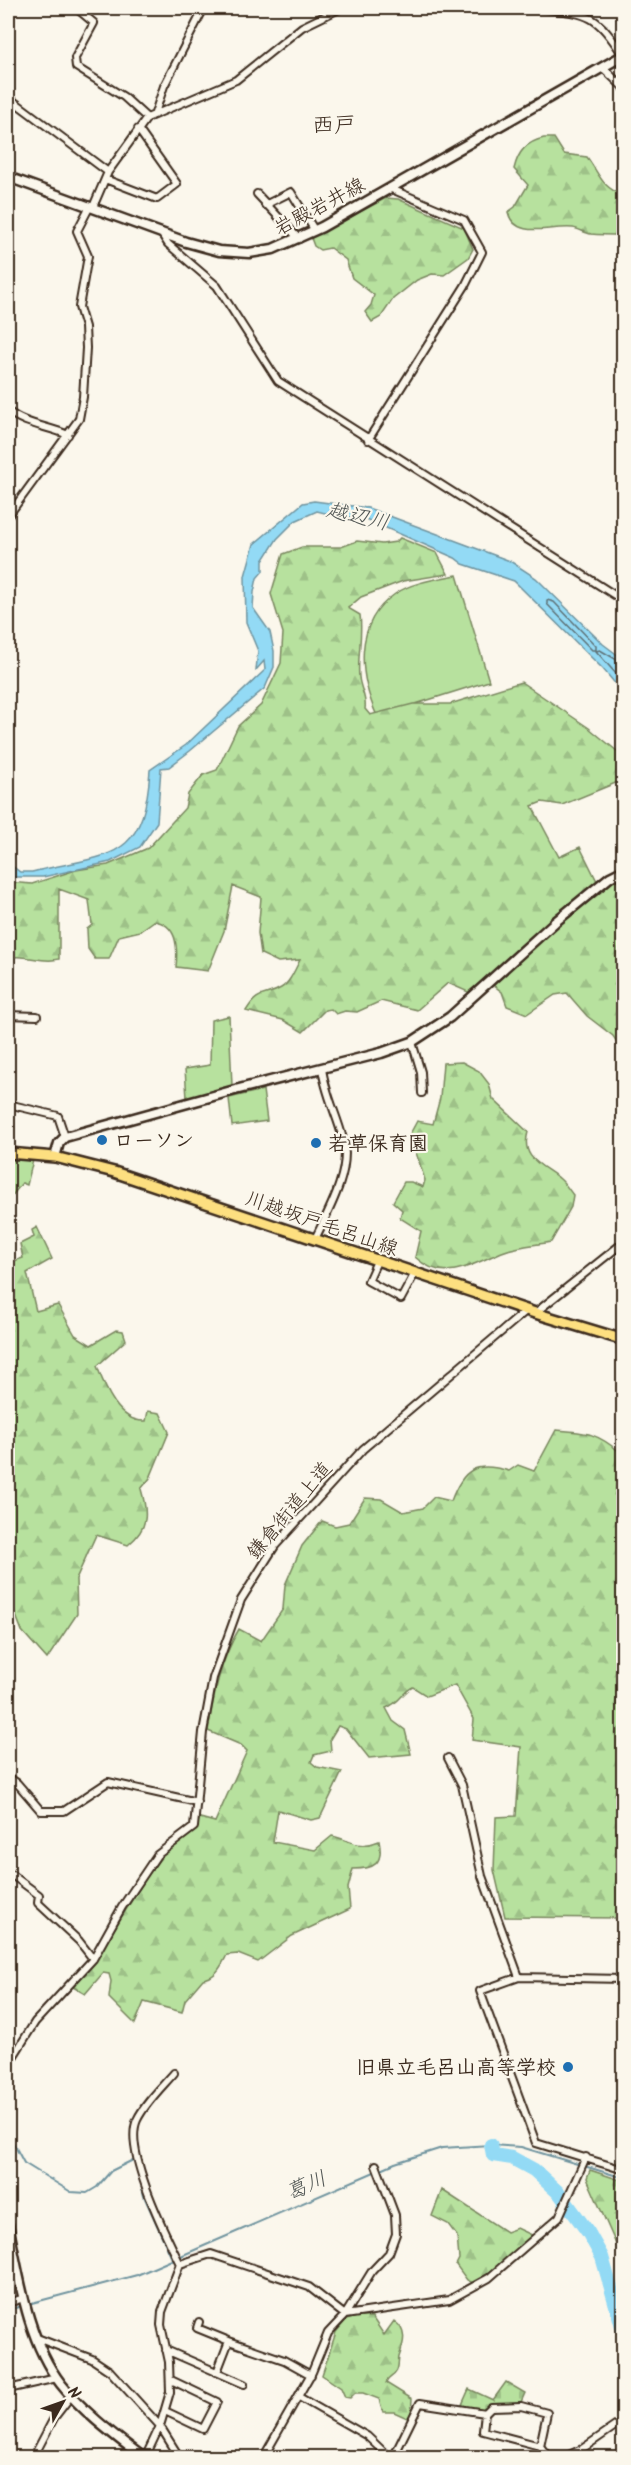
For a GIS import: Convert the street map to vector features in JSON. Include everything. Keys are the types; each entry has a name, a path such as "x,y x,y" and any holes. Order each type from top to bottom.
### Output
{"main road":[{"name":"岩殿岩井線","path":"8,177 202,246 234,252 261,252 315,231 623,55"},
{"path":"55,1157 59,1143 65,1137 412,1042 450,1017 555,922 610,877 624,870"},
{"name":"川越坂戸毛呂山線","path":"8,1153 55,1157 114,1172 531,1312 624,1340"},
{"path":"8,2224 25,2302 37,2338 57,2378 71,2396 97,2421 145,2457"}],"street":[{"path":"76,8 94,23 75,58 76,67 124,97 147,118"},
{"path":"155,113 164,86 202,10 190,8"},
{"path":"8,516 79,419 83,397 85,327 79,307 88,256 77,231 108,172 147,118 236,80 302,27 341,8"},
{"path":"537,8 588,15 600,24 623,55"},
{"path":"588,8 588,15"},
{"path":"602,67 624,88"},
{"path":"8,98 108,172"},
{"path":"105,179 157,199 177,184 138,129"},
{"path":"368,440 465,286 482,252 464,220 389,188"},
{"path":"265,205 291,192 315,231"},
{"path":"256,194 299,239"},
{"path":"160,232 168,244 217,286 278,381 624,601"},
{"path":"8,411 30,424 55,429 68,435"},
{"path":"8,1015 37,1016"},
{"path":"412,1042 421,1072 422,1094"},
{"path":"315,1239 340,1185 345,1145 332,1109 322,1068"},
{"path":"8,1104 58,1116 65,1137"},
{"name":"鎌倉街道上道","path":"8,2065 24,2036 93,1959 122,1907 153,1861 163,1850 194,1827 203,1732 216,1668 241,1600 275,1546 363,1449 531,1312 624,1242"},
{"path":"377,1261 368,1281 401,1299 415,1273"},
{"path":"448,1758 462,1785 482,1876 519,1977"},
{"path":"8,1777 17,1783 41,1811 64,1811 102,1784 112,1782 197,1802"},
{"path":"8,1872 39,1894 38,1903 79,1941 93,1959"},
{"path":"624,1979 519,1977 480,1990 536,2143 585,2161 624,2170"},
{"path":"145,2457 160,2426 171,2380 162,2312 180,2264 149,2197 135,2145 136,2122 174,2073"},
{"path":"180,2264 211,2254 309,2287 345,2315 449,2300 489,2278 551,2226 565,2207 585,2161"},
{"path":"263,2457 311,2375 328,2333 345,2315 372,2271 389,2253 396,2234 396,2215 376,2165"},
{"path":"8,2303 25,2302"},
{"path":"199,2322 197,2328 284,2360 311,2375"},
{"path":"37,2338 102,2365 160,2426 180,2457"},
{"path":"217,2372 229,2341"},
{"path":"166,2350 244,2384"},
{"path":"8,2389 57,2378"},
{"path":"165,2411 204,2429 217,2402 171,2380"},
{"path":"33,2457 54,2418 71,2396"},
{"path":"299,2397 367,2436 392,2457 420,2403 484,2413"},
{"path":"540,2446 547,2413 521,2406 491,2407 484,2413 483,2431 540,2446 549,2457"},
{"path":"562,2457 582,2449 624,2420"}],"green space":[{"path":"544,138 554,138 564,154 587,157 606,185 623,195 623,235 591,234 573,228 526,229 512,221 508,212 515,207 528,185 514,169 516,163 528,145"},
{"path":"386,198 398,199 464,228 473,249 468,258 444,275 432,274 417,280 393,299 381,317 372,322 365,312 371,305 374,295 352,278 346,260 330,248 320,250 314,246 311,238"},
{"path":"400,538 437,553 448,574 403,581 361,597 348,608 360,615 359,677 365,709 370,715 413,704 450,704 521,682 589,728 623,756 623,780 562,805 542,802 532,806 559,857 580,847 602,891 617,876 623,874 623,1051 613,1036 587,1016 567,993 555,995 527,1014 507,1006 502,992 485,979 468,992 448,983 417,1010 381,1001 357,1012 345,1011 336,1014 331,1009 325,1010 303,1032 283,1020 246,1011 259,997 284,986 300,960 278,962 261,954 258,933 261,897 233,886 224,931 208,971 176,967 177,952 172,932 162,923 154,921 140,931 119,936 109,959 95,959 88,949 87,929 92,925 89,900 59,889 59,959 8,958 8,882 32,884 76,870 108,865 148,848 185,808 188,794 203,775 217,770 238,726 261,705 281,663 283,633 271,594 283,554 302,547 341,547 357,541 382,544 396,542"},
{"path":"457,575 489,681 377,716 366,684 364,667 366,635 372,620 381,606 402,590"},
{"path":"229,1016 232,1086 187,1098 185,1069 210,1065 211,1020"},
{"path":"462,1062 479,1071 489,1084 493,1099 528,1132 526,1141 530,1155 562,1181 573,1195 571,1207 551,1242 510,1249 460,1269 449,1271 426,1266 415,1257 421,1231 400,1218 402,1210 393,1202 404,1182 423,1187 425,1180 410,1134 417,1121 433,1124 440,1098 443,1063"},
{"path":"263,1090 267,1121 232,1126 229,1098"},
{"path":"8,1158 33,1160 27,1185 22,1183 8,1201"},
{"path":"37,1227 52,1259 27,1273 36,1311 58,1305 75,1335 91,1345 116,1330 123,1331 126,1340 97,1366 104,1384 114,1402 128,1416 146,1421 148,1411 160,1413 169,1432 150,1478 141,1489 146,1513 140,1532 128,1545 96,1535 76,1579 77,1614 47,1659 22,1631 8,1595 8,1263 23,1258 20,1244 34,1237 32,1230"},
{"path":"556,1430 592,1435 622,1454 615,1494 624,1496 623,1918 505,1917 494,1870 496,1817 516,1816 521,1747 472,1740 474,1719 455,1685 427,1696 413,1687 386,1708 393,1721 405,1730 411,1754 369,1758 346,1729 338,1726 330,1739 331,1751 314,1755 311,1762 317,1767 342,1772 320,1818 311,1820 278,1810 273,1842 315,1850 332,1836 365,1845 379,1841 380,1855 376,1864 367,1868 353,1869 348,1888 350,1909 292,1936 258,1962 238,1954 227,1955 215,1974 203,1979 185,2000 182,2012 144,2002 135,2024 109,1998 111,1981 109,1974 103,1973 85,1994 73,1987 164,1854 192,1831 200,1818 215,1822 247,1751 241,1745 208,1731 222,1666 239,1629 261,1641 283,1609 285,1585 302,1546 322,1521 335,1526 349,1523 365,1498 381,1499 403,1512 423,1508 434,1497 451,1501 460,1481 472,1470 479,1468 509,1471 518,1465 534,1471"},
{"path":"590,2170 623,2181 623,2260 587,2178"},
{"path":"442,2190 506,2232 517,2228 534,2236 489,2274 473,2283 467,2280 456,2265 459,2259 457,2236 448,2224 432,2216"},
{"path":"372,2317 384,2335 394,2321 402,2329 404,2338 398,2369 386,2383 412,2399 411,2416 407,2418 394,2412 383,2412 379,2399 363,2393 355,2393 350,2398 345,2397 341,2388 322,2375 336,2332 346,2320"},
{"path":"506,2382 525,2393 520,2404 484,2410 461,2407 469,2389 493,2400"}],"water":[{"name":"越辺川","path":"314,501 368,508 510,561 536,578 603,644 623,659 623,693 603,669 514,581 463,564 455,558 361,517 341,517 317,511 295,521 277,539 263,561 263,571 257,578 253,608 270,632 274,651 274,667 265,688 190,751 169,767 161,768 157,822 140,847 110,862 43,877 8,877 8,863 20,872 32,872 101,856 117,850 130,839 140,823 146,801 150,770 186,745 265,670 264,661 256,670 258,651 246,622 245,576 254,544 303,503"}],"waterway":[{"path":"8,2133 24,2163 71,2192 87,2193 97,2187 111,2171 135,2159 136,2161"},
{"name":"葛川","path":"28,2304 137,2275 395,2163 442,2148 491,2145 521,2147 624,2178"},
{"path":"491,2145 493,2155 512,2158 534,2170 560,2194 588,2232 602,2257 624,2333"},
{"path":"139,2175 144,2196 173,2261"},
{"name":"葛川","path":"8,2310 22,2306"}],"place":[{"name":"ローソン","path":"102,1140"},
{"name":"若草保育園","path":"316,1143"},
{"name":"旧県立毛呂山高等学校","path":"568,2067"}],"district":[{"name":"西戸","path":"334,124"}]}
